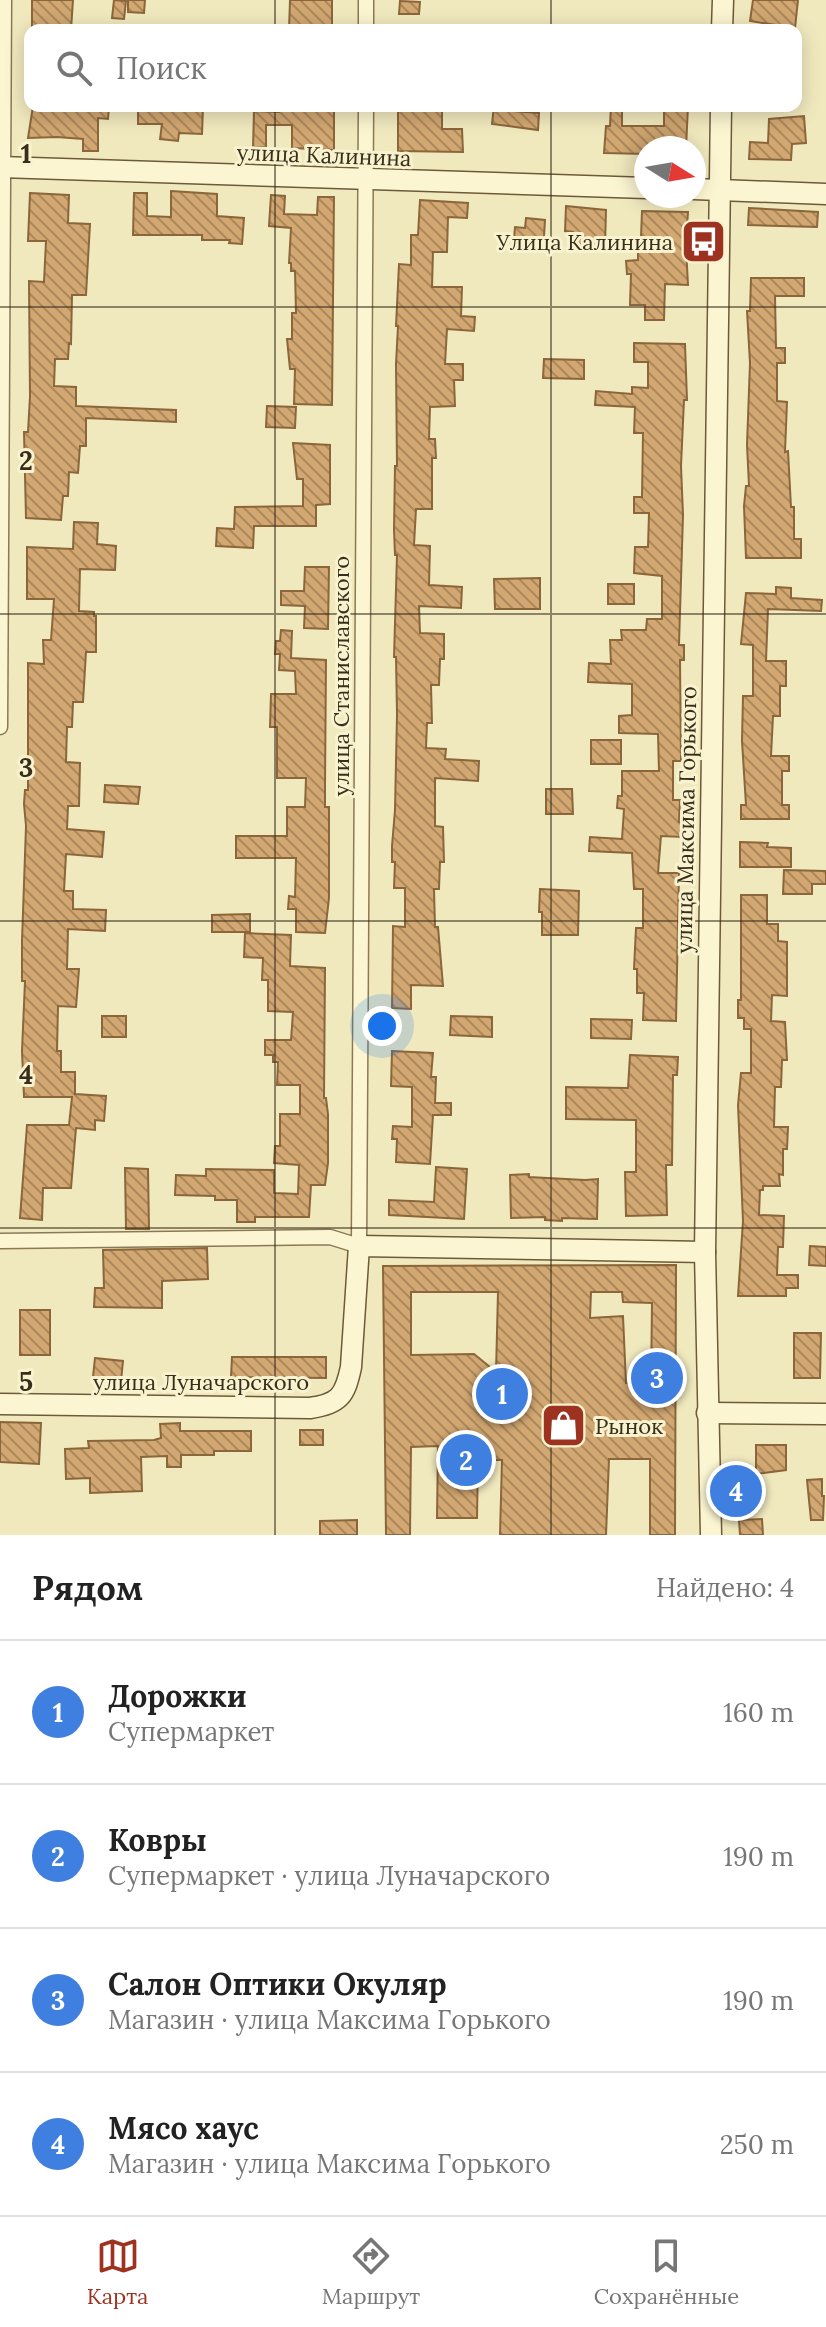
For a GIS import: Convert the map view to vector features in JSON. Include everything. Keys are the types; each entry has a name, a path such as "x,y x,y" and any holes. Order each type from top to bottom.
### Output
{"street":[{"path":"0,727 4,0"},
{"path":"366,0 366,24"},
{"path":"722,24 723,0"},
{"name":"улица Станиславского","path":"359,1246 366,112"},
{"name":"улица Максима Горького","path":"711,1535 705,1252 721,112"},
{"name":"улица Калинина","path":"2,168 634,188"},
{"path":"706,189 826,194"},
{"path":"0,1241 330,1237 359,1246 705,1252"},
{"name":"улица Луначарского","path":"0,1404 310,1408 328,1405 341,1396 348,1384 359,1246"},
{"path":"707,1413 826,1414"}],"building":[{"path":"32,0 73,0 71,24 32,24"},
{"path":"114,0 126,1 124,19 112,18"},
{"path":"128,0 145,0 144,13 128,12"},
{"path":"290,0 332,0 332,24 289,24"},
{"path":"753,0 798,0 795,24 750,21"},
{"path":"400,1 420,2 419,14 399,14"},
{"path":"32,112 109,112 108,119 98,118 98,151 83,151 83,139 28,138"},
{"path":"138,112 203,112 202,134 179,133 178,141 160,139 162,124 138,124"},
{"path":"254,112 334,112 334,150 292,148 292,125 266,125 266,147 253,147"},
{"path":"398,112 442,112 442,129 462,129 463,152 398,151"},
{"path":"493,112 539,113 538,130 492,124"},
{"path":"611,112 622,112 622,126 664,126 664,112 688,112 687,136 634,136 634,154 604,153 606,126 610,126"},
{"path":"804,116 806,143 792,144 791,160 749,159 750,142 768,143 769,119"},
{"path":"171,191 217,194 217,216 244,218 242,244 229,243 230,240 202,240 202,235 133,235 134,193 147,193 147,216 171,217"},
{"path":"30,193 69,195 68,223 90,224 86,295 72,295 71,344 68,359 55,359 54,386 76,387 76,406 176,410 176,422 86,418 86,446 80,446 78,473 69,472 68,496 63,496 61,520 26,518 24,432 28,432 30,396 29,281 44,282 46,241 28,241"},
{"path":"271,195 285,196 284,214 317,215 318,197 334,197 332,405 294,404 295,369 290,369 287,339 292,339 292,313 296,313 295,271 291,271 289,263 291,228 269,226"},
{"path":"420,200 468,203 467,218 448,217 447,252 433,252 432,287 462,287 461,316 475,317 474,331 447,329 445,364 463,364 463,380 454,380 455,406 430,407 429,439 435,439 436,458 432,458 432,509 416,509 414,545 430,546 429,585 462,587 461,608 419,606 420,633 444,634 444,659 440,659 439,685 431,685 432,723 427,723 426,748 446,749 445,759 479,761 478,781 435,778 435,826 443,827 444,862 440,862 439,889 434,889 435,927 438,927 443,986 411,985 411,1009 392,1008 393,926 405,927 405,888 394,888 395,862 392,862 397,715 394,657 396,326 399,264 411,265 411,235 418,235"},
{"path":"566,206 606,210 605,248 573,247 573,232 565,231"},
{"path":"749,208 818,212 817,227 748,225"},
{"path":"642,211 688,212 685,227 688,285 665,284 664,320 645,320 645,305 630,305 631,274 627,274 626,261 638,260"},
{"path":"526,218 545,220 543,252 513,250 515,227 525,228"},
{"path":"751,278 804,278 804,296 775,296 776,348 785,348 785,363 777,363 777,401 787,402 785,452 788,451 791,507 794,507 794,539 801,539 801,558 746,558 744,506 746,486 749,486 750,363 747,311 750,311"},
{"path":"634,343 685,344 687,400 684,400 681,466 683,515 679,645 684,645 684,660 680,660 681,761 673,761 673,800 680,800 679,822 683,823 682,837 661,836 658,873 679,873 676,1021 643,1020 644,993 637,993 637,969 634,969 636,928 643,928 643,889 634,889 632,853 589,851 590,837 622,839 624,809 617,808 618,796 622,796 622,771 659,771 658,734 619,733 619,716 632,715 632,684 588,682 589,663 611,664 610,640 622,640 621,630 646,630 647,619 662,619 662,576 634,573 635,547 648,547 649,513 634,513 634,497 642,497 643,433 634,433 635,407 595,405 596,391 632,394 632,387 648,388 648,362 634,362"},
{"path":"544,359 584,360 584,379 543,378"},
{"path":"267,406 296,407 295,428 266,427"},
{"path":"293,443 330,445 330,504 316,505 316,526 254,526 253,548 216,546 217,528 234,529 235,507 303,506 303,479 297,479"},
{"path":"74,522 98,523 97,544 116,546 115,570 80,569 79,611 94,612 96,616 96,652 86,652 83,702 73,702 72,727 67,727 66,762 80,763 79,806 68,806 67,829 104,832 102,857 66,854 64,891 73,891 73,909 106,910 105,931 68,929 67,969 79,969 76,1007 58,1006 57,1051 61,1051 61,1072 75,1072 75,1094 106,1096 104,1121 95,1120 95,1130 76,1128 71,1188 43,1188 42,1220 20,1218 27,1125 69,1125 72,1097 24,1097 25,981 22,981 22,941 24,804 25,790 28,790 28,663 44,664 43,640 51,640 54,599 27,599 27,547 73,549"},
{"path":"305,567 329,567 328,629 304,628 305,606 281,605 281,591 304,591"},
{"path":"540,578 540,609 495,609 494,579"},
{"path":"608,584 634,584 634,604 608,604"},
{"path":"776,587 791,588 791,598 822,600 821,611 768,609 766,661 786,661 786,686 780,686 780,716 773,716 771,756 789,756 789,771 782,771 782,805 789,805 789,819 741,819 741,805 746,805 743,696 753,696 753,645 741,644 746,593 776,594"},
{"path":"281,630 292,631 291,658 326,660 325,807 329,807 329,898 325,933 296,932 296,909 288,909 289,896 295,897 296,858 236,858 236,836 287,836 287,807 305,807 306,778 277,778 277,727 270,727 271,694 296,694 295,671 279,670 280,654 275,654"},
{"path":"591,740 621,740 621,764 591,764"},
{"path":"105,785 140,787 138,804 104,802"},
{"path":"546,789 572,789 573,814 546,814"},
{"path":"740,842 791,848 791,867 740,867"},
{"path":"784,870 826,871 826,884 812,884 812,894 783,894"},
{"path":"540,889 579,891 578,935 542,935"},
{"path":"741,895 767,895 767,924 778,924 778,941 787,942 787,996 772,995 771,1021 785,1022 787,1060 782,1060 781,1087 775,1087 774,1127 788,1127 787,1149 783,1149 780,1186 763,1186 760,1190 759,1215 784,1216 783,1247 778,1247 777,1275 798,1275 798,1288 786,1288 786,1296 738,1296 743,1221 738,1105 741,1073 751,1073 751,1029 744,1029 744,1018 738,1018 738,1000 741,1000"},
{"path":"250,914 250,932 212,932 212,915"},
{"path":"245,933 291,935 290,966 325,968 324,1098 328,1114 328,1163 325,1185 311,1185 309,1217 255,1217 255,1222 237,1222 237,1200 175,1195 176,1175 206,1176 206,1169 274,1170 274,1193 298,1194 299,1165 274,1163 275,1146 280,1146 280,1114 300,1114 300,1085 277,1085 278,1062 273,1062 273,1055 265,1055 265,1040 291,1040 293,1012 268,1011 268,980 262,980 263,958 244,957"},
{"path":"102,1016 126,1016 126,1037 102,1037"},
{"path":"451,1016 492,1017 492,1037 450,1035"},
{"path":"591,1019 632,1020 631,1039 591,1038"},
{"path":"392,1051 433,1053 431,1077 436,1077 435,1103 451,1103 451,1115 433,1115 430,1164 396,1162 397,1139 392,1139 393,1126 412,1127 412,1087 391,1086"},
{"path":"630,1055 678,1057 677,1075 673,1075 672,1165 666,1165 667,1215 626,1216 625,1172 636,1172 636,1120 566,1119 566,1087 628,1088"},
{"path":"436,1167 467,1169 464,1219 389,1215 389,1200 434,1202"},
{"path":"125,1168 148,1169 149,1229 126,1229"},
{"path":"529,1174 529,1177 598,1179 597,1219 562,1218 562,1221 545,1220 545,1217 511,1218 510,1175"},
{"path":"810,1246 826,1247 826,1266 809,1265"},
{"path":"207,1248 208,1279 162,1281 162,1308 94,1307 95,1288 104,1288 103,1250"},
{"path":"676,1265 675,1535 650,1535 650,1459 609,1459 606,1535 500,1535 502,1460 478,1460 477,1518 437,1518 438,1446 411,1447 410,1535 386,1535 383,1266","holes":["411,1292 498,1292 496,1372 474,1354 411,1355","591,1292 622,1292 623,1302 652,1303 651,1383 626,1383 623,1316 590,1318"]},
{"path":"20,1310 50,1310 50,1355 20,1355"},
{"path":"794,1333 821,1333 820,1378 794,1378"},
{"path":"232,1357 326,1357 326,1378 231,1377"},
{"path":"95,1358 123,1361 121,1381 93,1377"},
{"path":"0,1422 41,1423 39,1464 0,1462"},
{"path":"180,1423 180,1431 251,1431 251,1451 181,1455 181,1467 167,1467 167,1456 141,1457 142,1491 90,1493 90,1478 66,1479 65,1449 89,1448 88,1441 154,1440 161,1438 160,1424"},
{"path":"300,1430 323,1430 323,1445 300,1445"},
{"path":"756,1445 786,1445 786,1470 756,1474"},
{"path":"822,1479 823,1520 811,1520 807,1480"},
{"path":"762,1519 763,1535 740,1535 739,1520"},
{"path":"357,1520 357,1535 320,1535 320,1521"}],"place":[{"name":"Улица Калинина","path":"704,242"},
{"name":"Салон Оптики Окуляр","path":"657,1378"},
{"name":"Дорожки","path":"502,1394"},
{"name":"Рынок","path":"564,1426"},
{"name":"Ковры","path":"466,1460"},
{"name":"Мясо хаус","path":"736,1491"}]}
